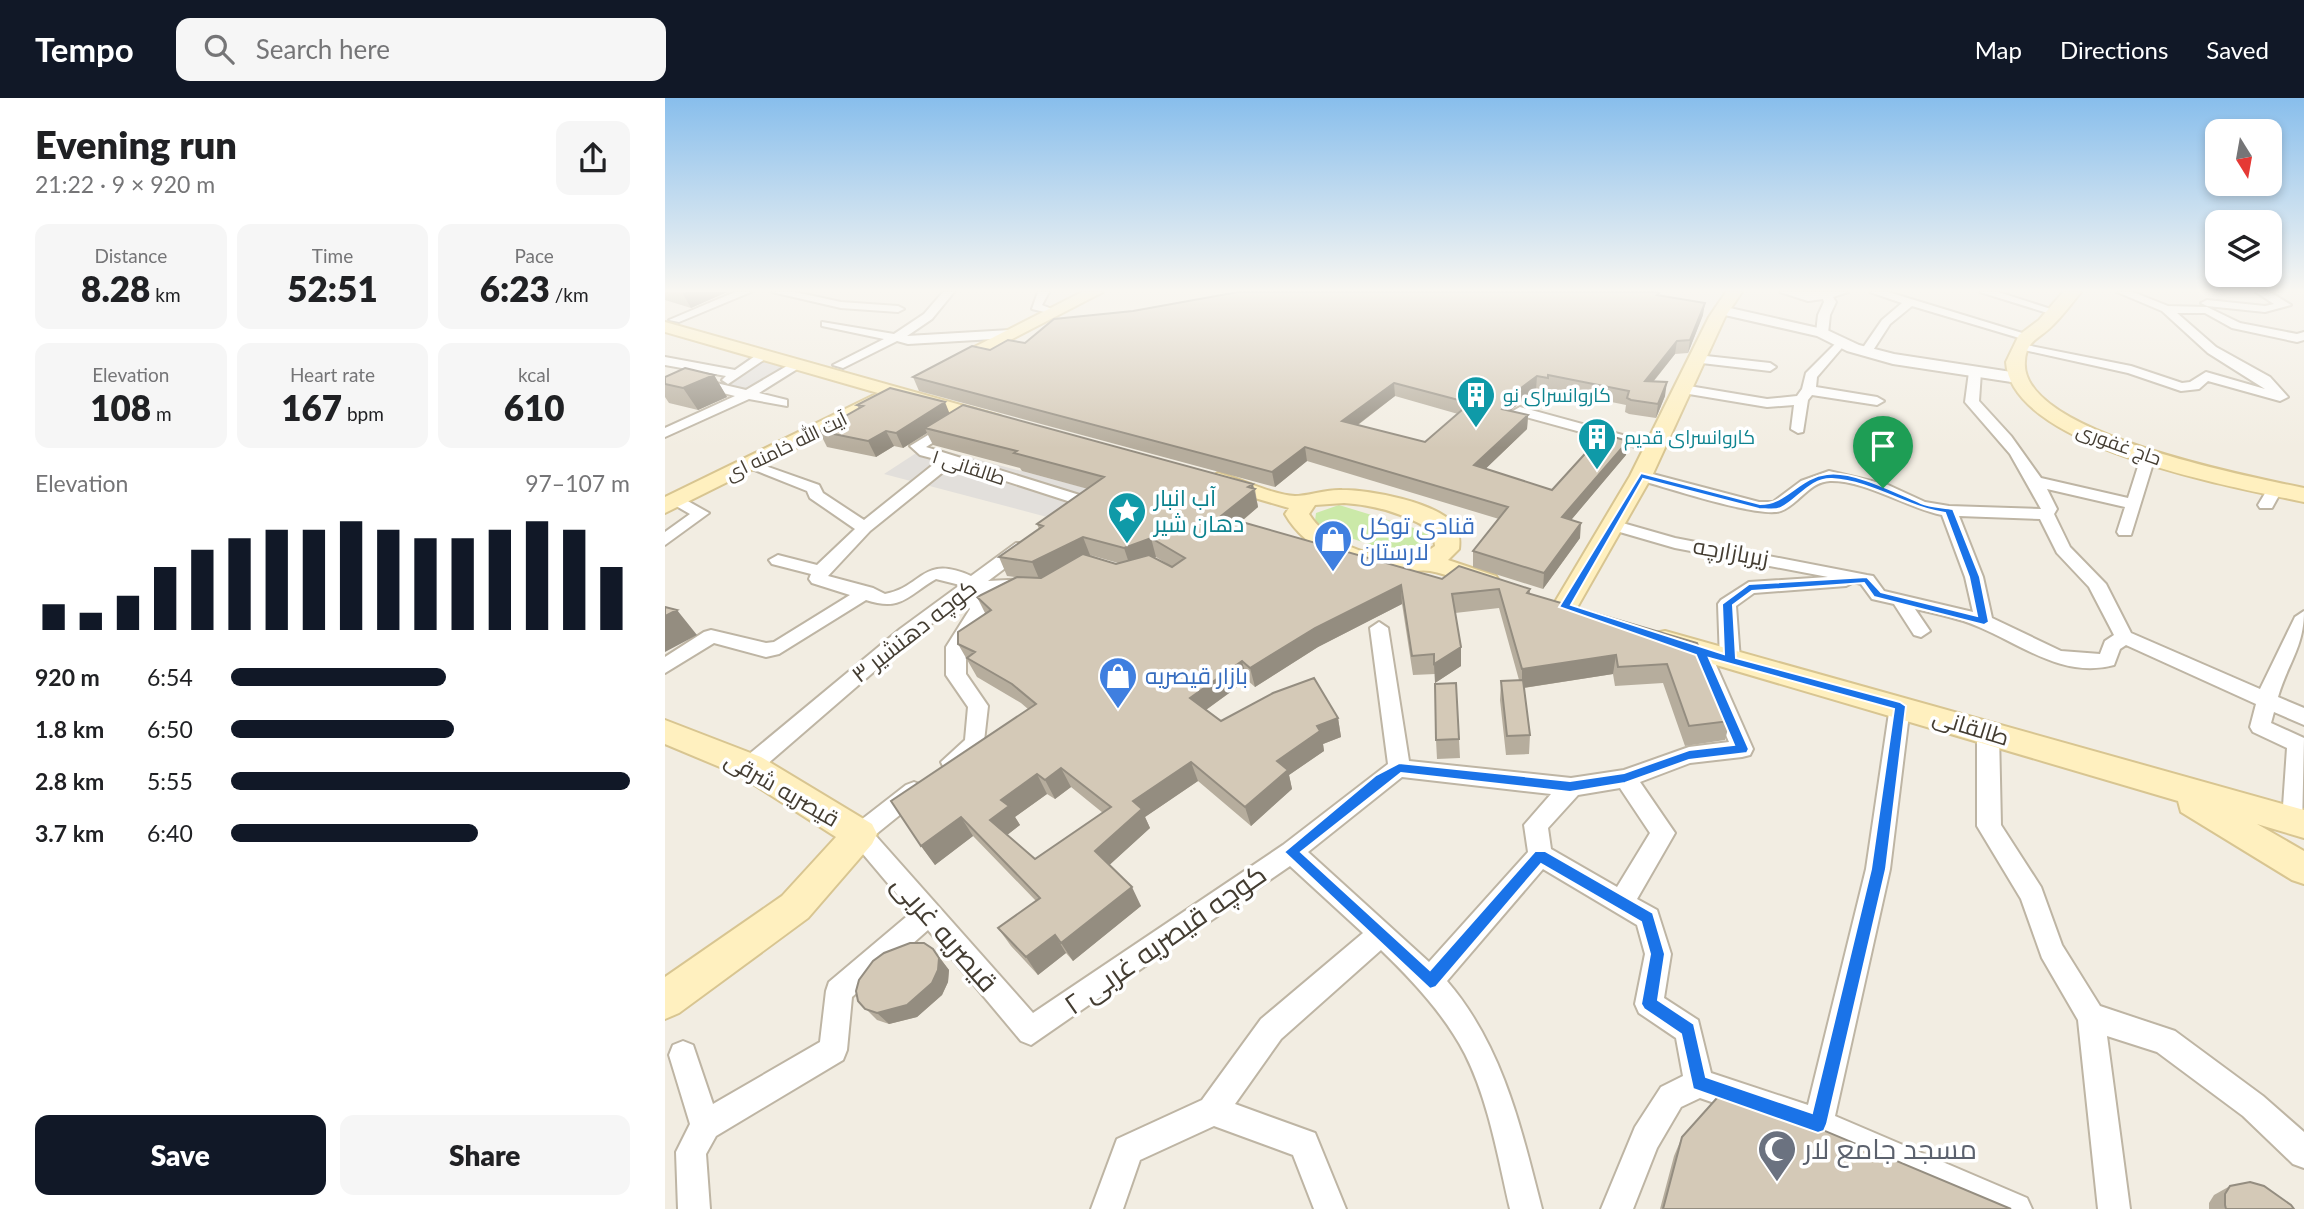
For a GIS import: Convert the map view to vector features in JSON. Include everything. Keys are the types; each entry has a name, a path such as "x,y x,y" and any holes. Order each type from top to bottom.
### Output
{"main road":[{"path":"728,344 796,366 865,378 924,377"},
{"path":"757,344 839,365 894,392 1008,424"},
{"name":"آیت الله خامنه ای","path":"671,503 990,344"},
{"path":"1429,563 1447,550 1448,538 1444,527 1427,516 1403,507 1350,494 1308,499 1297,514 1303,527 1332,546 1389,562 1429,563 1552,603 1612,525 1641,476 1703,344"},
{"path":"2018,378 2014,366 2022,344"},
{"name":"حاج غفوری","path":"2018,378 2028,394 2069,427 2148,457 2271,497 2304,495"},
{"path":"1200,474 1303,505"},
{"name":"طالقانی","path":"1639,631 1701,652 1900,706 2299,822"},
{"name":"قیصریه شرقی","path":"665,731 750,766 860,834"},
{"name":"طالقانی","path":"2151,779 2304,869"},
{"path":"665,1000 795,907 860,834"}],"street":[{"path":"839,365 879,344"},
{"path":"1798,429 1811,376 1839,344"},
{"path":"1846,344 1866,352 2018,378"},
{"path":"1866,352 1871,344"},
{"path":"2030,344 2181,387 2194,386 2206,376 2281,397 2265,380 2205,344"},
{"path":"717,388 762,357"},
{"path":"1697,359 1770,367"},
{"path":"665,361 737,374"},
{"path":"665,433 747,395 796,366"},
{"path":"1975,372 1972,402 1992,421 2037,482 2049,509 2046,514"},
{"path":"665,382 699,383 782,404"},
{"path":"1682,389 1767,403 1805,395 1877,401"},
{"path":"1520,411 1654,448"},
{"name":"طالقانی ۱","path":"969,414 917,446 933,456 951,458 1017,483 1080,500 1061,515"},
{"path":"2125,532 2148,457"},
{"path":"951,458 864,528 856,540 820,570 818,579 890,600 933,572 947,572 980,587 996,584 1013,587 1021,584 1042,591"},
{"path":"749,465 814,488 816,495 864,528"},
{"path":"1641,476 1759,506 1777,507 1806,484 1829,476 1883,488 1921,506 1949,511 2046,514"},
{"path":"2037,482 2133,504"},
{"path":"665,540 701,513 671,503"},
{"path":"1949,511 1974,577 1984,622"},
{"path":"2046,514 2063,549 2097,584 2124,636 2304,717"},
{"name":"زیربازارچه","path":"1612,525 1653,540 1818,568 1867,580 1878,595 1984,622 2034,648 2077,661 2107,660 2112,646 2124,636"},
{"name":"کوچه دهنشیر ۳","path":"750,766 907,633 980,587 1033,538"},
{"path":"778,560 820,570"},
{"path":"1730,660 1727,604 1749,588 1867,580"},
{"path":"860,834 975,744 978,706 956,675 956,647 979,609 972,597 980,587"},
{"path":"665,666 711,636 766,650 779,648 867,592"},
{"path":"1900,600 1921,631"},
{"path":"2299,822 2298,744 2260,727 2274,677 2304,617"},
{"path":"1379,628 1399,768 1570,786 1625,778 1689,755 1742,749 1701,652"},
{"path":"1818,1124 1878,869 1900,706"},
{"path":"1988,733 1989,826 2032,895 2051,950 2091,1017 2114,1209"},
{"name":"کوچه قیصریه غربی ۲","path":"1031,1031 1291,852 1381,779 1399,768"},
{"path":"1621,903 1663,833 1625,778"},
{"path":"1570,786 1535,825 1540,855 1648,918 1658,954 1649,1004 1688,1030 1699,1083"},
{"name":"قیصریه غربی","path":"860,834 1031,1031"},
{"path":"1291,852 1430,981 1475,1045 1503,1119 1526,1209"},
{"path":"1430,981 1540,855"},
{"path":"694,1209 691,1152 705,1125 832,1050 839,991 928,914"},
{"path":"1107,1209 1128,1150 1213,1111 1271,1029 1380,935"},
{"path":"2091,1017 2165,1041 2253,1106 2304,1153"},
{"path":"683,1055 705,1125"},
{"path":"1617,1209 1646,1138 1671,1097 1699,1083 1818,1124 2016,1209"},
{"path":"1213,1111 1304,1144 1330,1209"}],"green space":[{"path":"1339,505 1427,532 1432,541 1421,547 1394,550 1364,543 1323,528 1315,521 1316,513"}],"shaded area":[{"path":"763,359 787,368 749,390 726,385"},
{"path":"927,446 1089,489 1047,517 884,474"}],"building":[{"path":"1001,344 1675,344 1645,381 1667,382 1658,404 1631,400 1627,398 1629,391 1548,375 1548,378 1537,376 1512,395 1502,409 1528,415 1474,465 1552,490 1603,434 1628,441 1562,517 1581,523 1544,573 1473,551 1508,507 1305,447 1272,472 913,377 972,346 990,350","holes":["1394,383 1470,403 1425,442 1342,421"]},
{"path":"685,368 714,375 683,388 665,384 665,377"},
{"path":"890,388 945,402 896,433 886,431 868,441 819,431 863,406 857,405"},
{"path":"963,405 1253,484 1248,487 1255,489 1221,516 1442,579 1459,566 1530,589 1527,593 1697,643 1730,721 1689,726 1667,664 1618,667 1616,655 1522,669 1499,589 1452,594 1461,647 1434,664 1434,654 1412,656 1401,585 1315,628 1250,668 1242,661 1190,698 1221,721 1273,693 1314,678 1338,718 1317,726 1320,731 1277,761 1288,770 1245,807 1191,762 1133,801 1142,809 1095,851 1132,887 1061,943 1055,935 1026,957 998,928 1040,898 961,817 921,846 891,801 1036,704 1012,684 967,658 975,652 958,644 958,632 991,610 977,597 1017,577 1041,578 1083,554 1116,564 1149,555 1172,567 1185,558 1151,538 1124,548 1083,537 1032,562 999,557 1043,526 1037,524 1104,477 1014,453 1017,451 925,428","holes":["1061,768 1111,807 1035,859 990,820 1009,806 1001,800 1037,774 1045,780"]},
{"path":"665,607 677,610 665,616"},
{"path":"1523,680 1530,735 1507,736 1501,681"},
{"path":"1456,683 1459,739 1436,740 1435,684"},
{"path":"910,943 924,943 933,949 939,958 938,970 932,983 907,1005 877,1013 865,1009 858,1001 856,991 859,980 873,961 884,953"},
{"name":"مسجد جامع لار","path":"1725,1089 2011,1209 1663,1209 1682,1137"},
{"path":"2250,1182 2264,1186 2294,1209 2226,1209 2225,1194 2230,1186"}],"place":[{"name":"کاروانسرای نو","path":"1476,429"},
{"name":"کاروانسرای قدیم","path":"1597,471"},
{"name":"آب انبار دهان شیر","path":"1127,545"},
{"name":"قنادی توکل لارستان","path":"1333,573"},
{"name":"بازار قیصریه","path":"1118,710"},
{"name":"مسجد جامع لار","path":"1777,1183"}],"route":[{"path":"1883,488 1829,476 1806,484 1777,507 1759,506 1641,476 1565,607 1701,652 1900,706 1878,869 1818,1124 1699,1083 1688,1030 1649,1004 1658,954 1648,918 1540,855 1430,981 1291,852 1381,779 1399,768 1422,768 1570,786 1625,778 1689,755 1742,749 1701,652 1730,660 1727,604 1749,588 1867,580 1878,595 1984,622 1974,577 1949,511 1921,506 1883,488"}]}
